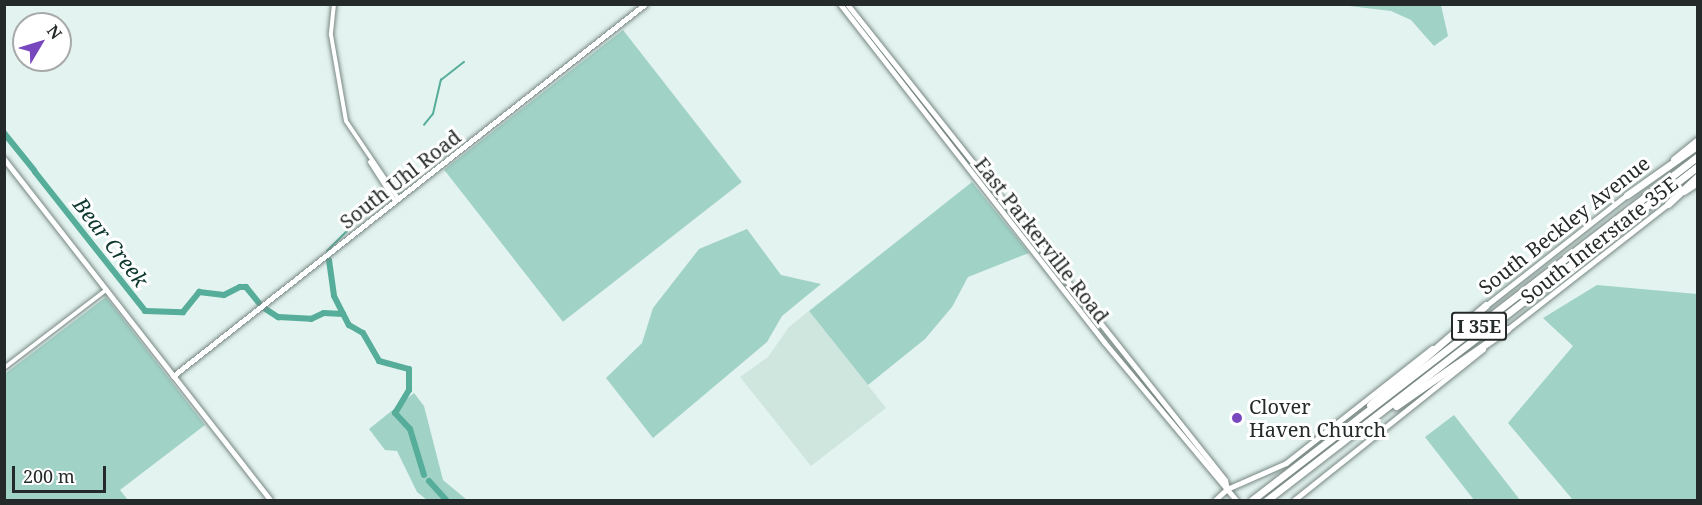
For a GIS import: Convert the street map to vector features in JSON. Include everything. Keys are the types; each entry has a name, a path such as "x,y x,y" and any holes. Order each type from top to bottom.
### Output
{"highway":[{"path":"1627,195 1698,145"},
{"name":"I 35E","path":"1252,501 1698,156"},
{"name":"I 35E","path":"1267,501 1698,166"},
{"path":"1668,204 1698,176"},
{"path":"1317,452 1486,305"},
{"path":"1364,427 1507,329"}],"main road":[{"name":"South Uhl Road","path":"173,376 645,4"},
{"name":"East Parkerville Road","path":"840,4 907,86 1113,354 1209,472 1227,489"},
{"name":"East Parkerville Road","path":"847,4 882,55"},
{"name":"South Beckley Avenue","path":"1215,501 1227,489 1286,463 1698,139"},
{"path":"4,159 270,501"},
{"name":"South Interstate 35E","path":"1294,501 1507,329 1698,183"},
{"name":"East Parkerville Road","path":"1004,211 1215,466 1236,501"},
{"path":"1113,354 1130,369 1135,368"},
{"path":"1153,402 1159,397"},
{"path":"1209,472 1215,466"}],"street":[{"path":"334,4 331,35 340,102 349,128 397,200"},
{"path":"4,368 106,290"}],"shaded area":[{"path":"809,311 886,408 811,466 740,377 768,357 789,327"}],"green space":[{"path":"1341,5 1441,5 1448,36 1434,46 1411,20 1391,11"},
{"path":"623,30 742,182 563,322 444,170"},
{"path":"972,182 1029,253 968,277 952,307 925,339 868,385 809,311"},
{"path":"747,229 781,275 821,284 782,316 767,342 653,438 606,378 642,343 653,308 699,249"},
{"path":"1597,285 1697,294 1697,500 1573,500 1508,423 1573,346 1543,318"},
{"path":"106,297 205,425 120,490 128,500 5,500 5,374"},
{"path":"414,393 424,406 443,480 467,500 427,500 417,492 397,451 385,450 369,429"},
{"path":"1454,415 1520,500 1474,500 1425,437"}],"waterway":[{"path":"424,125 433,114 441,80 464,62"},
{"name":"Bear Creek","path":"4,133 34,170"},
{"name":"Bear Creek","path":"35,172 145,311 183,312 199,292 224,295 240,287 246,287 260,304"},
{"path":"327,251 358,220 358,206"},
{"name":"Bear Creek","path":"329,260 334,296 349,325 363,333 379,361 409,369 409,390 395,413 410,429 424,475"},
{"name":"Bear Creek","path":"264,308 278,317 311,319 324,313 343,314"},
{"name":"Bear Creek","path":"429,481 446,500"}],"place":[{"name":"Clover Haven Church","path":"1237,418"}]}
